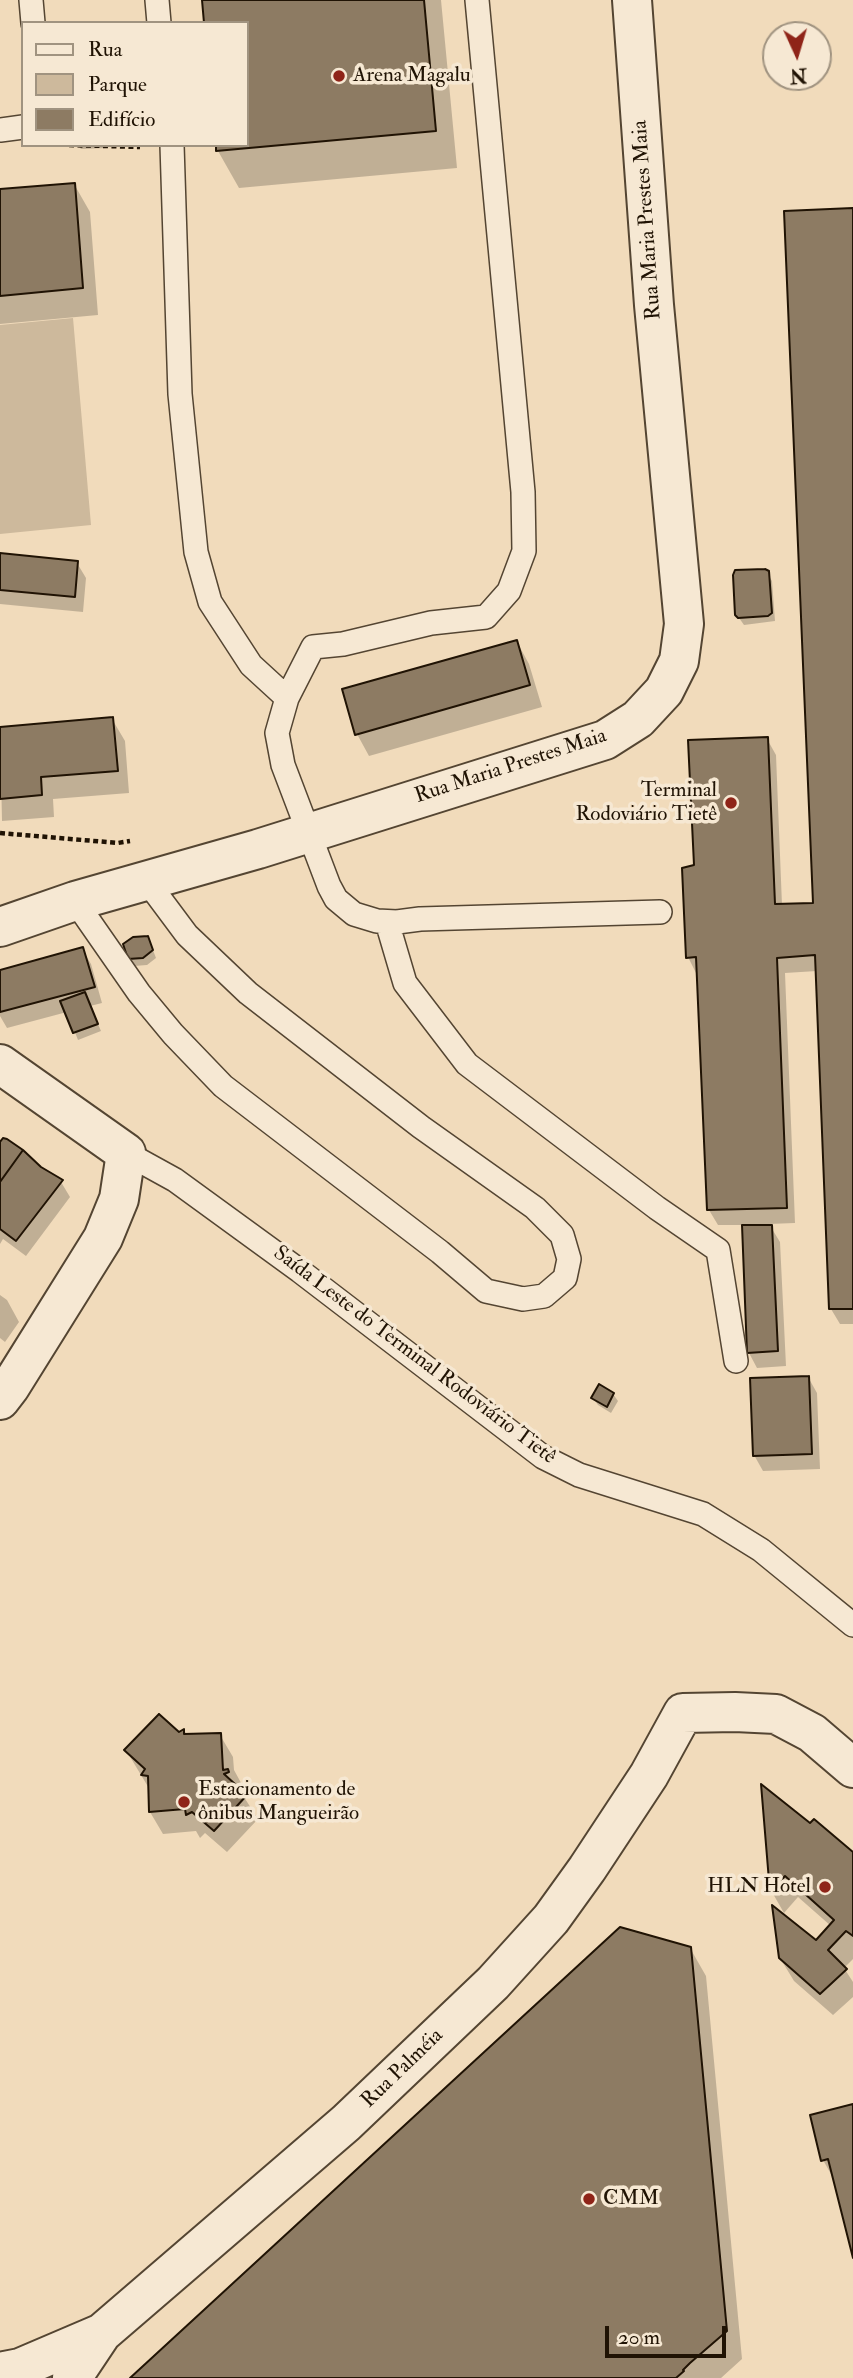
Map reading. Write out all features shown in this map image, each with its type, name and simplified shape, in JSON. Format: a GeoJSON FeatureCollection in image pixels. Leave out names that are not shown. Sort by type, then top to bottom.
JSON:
{"type":"FeatureCollection","features":[{"type":"Feature","properties":{"kind":"street","name":"Rua Maria Prestes Maia"},"geometry":{"type":"LineString","coordinates":[[0,927],[75,901],[258,849],[605,740],[638,719],[664,691],[679,661],[684,624],[654,305],[632,0]]}},
{"type":"Feature","properties":{"kind":"street"},"geometry":{"type":"LineString","coordinates":[[0,1064],[126,1153],[119,1199],[103,1238],[0,1400]]}},
{"type":"Feature","properties":{"kind":"street","name":"Rua Palméia"},"geometry":{"type":"LineString","coordinates":[[72,2378],[102,2333],[346,2123],[493,1983],[551,1919],[587,1869],[649,1775],[683,1713],[776,1714],[812,1733],[853,1768]]}},
{"type":"Feature","properties":{"kind":"street"},"geometry":{"type":"LineString","coordinates":[[0,2372],[20,2368],[102,2333]]}},
{"type":"Feature","properties":{"kind":"lane"},"geometry":{"type":"LineString","coordinates":[[31,0],[33,21]]}},
{"type":"Feature","properties":{"kind":"lane"},"geometry":{"type":"LineString","coordinates":[[157,0],[159,21]]}},
{"type":"Feature","properties":{"kind":"lane"},"geometry":{"type":"LineString","coordinates":[[477,0],[523,492],[524,551],[509,591],[486,617],[430,623],[343,644],[313,647],[287,698],[277,733],[283,765],[336,899],[354,914],[387,922],[660,912]]}},
{"type":"Feature","properties":{"kind":"lane"},"geometry":{"type":"LineString","coordinates":[[0,130],[21,127]]}},
{"type":"Feature","properties":{"kind":"lane"},"geometry":{"type":"LineString","coordinates":[[172,147],[180,394],[196,552],[209,602],[251,665],[287,698]]}},
{"type":"Feature","properties":{"kind":"lane"},"geometry":{"type":"LineString","coordinates":[[75,901],[139,993],[173,1034],[223,1086],[389,1212],[486,1291],[523,1299],[544,1296],[565,1278],[569,1259],[562,1234],[535,1208],[421,1127],[248,993],[187,935],[146,880]]}},
{"type":"Feature","properties":{"kind":"lane"},"geometry":{"type":"LineString","coordinates":[[387,922],[405,983],[467,1064],[657,1208],[718,1250],[736,1361]]}},
{"type":"Feature","properties":{"kind":"lane","name":"Saída Leste do Terminal Rodoviário Tietê"},"geometry":{"type":"LineString","coordinates":[[126,1153],[175,1180],[300,1271],[542,1457],[579,1475],[703,1514],[761,1550],[853,1625]]}},
{"type":"Feature","properties":{"kind":"path"},"geometry":{"type":"LineString","coordinates":[[0,833],[118,843],[131,841]]}},
{"type":"Feature","properties":{"kind":"green space"},"geometry":{"type":"Polygon","coordinates":[[[73,318],[91,525],[0,534],[0,325],[73,318]]]}},
{"type":"Feature","properties":{"kind":"building","name":"Arena Magalu"},"geometry":{"type":"Polygon","coordinates":[[[202,0],[424,0],[436,131],[216,151],[216,147],[248,147],[248,21],[204,21],[202,0]]]}},
{"type":"Feature","properties":{"kind":"building"},"geometry":{"type":"Polygon","coordinates":[[[75,183],[83,288],[0,296],[0,189],[75,183]]]}},
{"type":"Feature","properties":{"kind":"building","name":"Terminal Rodoviário Tietê"},"geometry":{"type":"Polygon","coordinates":[[[853,208],[853,1309],[829,1309],[815,955],[777,958],[787,1208],[707,1210],[696,957],[686,958],[682,868],[694,865],[688,740],[768,737],[775,904],[813,903],[784,211],[853,208]]]}},
{"type":"Feature","properties":{"kind":"building"},"geometry":{"type":"Polygon","coordinates":[[[0,553],[78,561],[75,597],[0,590],[0,553]]]}},
{"type":"Feature","properties":{"kind":"building"},"geometry":{"type":"Polygon","coordinates":[[[735,570],[769,571],[772,613],[768,616],[738,618],[735,615],[735,570]]]}},
{"type":"Feature","properties":{"kind":"building"},"geometry":{"type":"Polygon","coordinates":[[[517,640],[530,685],[355,735],[342,689],[517,640]]]}},
{"type":"Feature","properties":{"kind":"building"},"geometry":{"type":"Polygon","coordinates":[[[113,717],[118,771],[41,777],[42,795],[0,799],[0,727],[113,717]]]}},
{"type":"Feature","properties":{"kind":"building"},"geometry":{"type":"Polygon","coordinates":[[[148,936],[153,950],[143,958],[128,959],[123,944],[133,937],[148,936]]]}},
{"type":"Feature","properties":{"kind":"building"},"geometry":{"type":"Polygon","coordinates":[[[83,947],[95,987],[0,1012],[0,970],[83,947]]]}},
{"type":"Feature","properties":{"kind":"building"},"geometry":{"type":"Polygon","coordinates":[[[85,992],[98,1024],[73,1033],[60,1001],[85,992]]]}},
{"type":"Feature","properties":{"kind":"building"},"geometry":{"type":"Polygon","coordinates":[[[3,1138],[23,1150],[0,1182],[0,1142],[3,1138]]]}},
{"type":"Feature","properties":{"kind":"building"},"geometry":{"type":"Polygon","coordinates":[[[23,1150],[41,1167],[63,1180],[16,1241],[0,1229],[0,1182],[23,1150]]]}},
{"type":"Feature","properties":{"kind":"building"},"geometry":{"type":"Polygon","coordinates":[[[742,1225],[772,1225],[778,1351],[747,1353],[742,1225]]]}},
{"type":"Feature","properties":{"kind":"building"},"geometry":{"type":"Polygon","coordinates":[[[809,1376],[812,1454],[753,1456],[750,1378],[809,1376]]]}},
{"type":"Feature","properties":{"kind":"building"},"geometry":{"type":"Polygon","coordinates":[[[599,1384],[614,1393],[607,1407],[591,1398],[599,1384]]]}},
{"type":"Feature","properties":{"kind":"building"},"geometry":{"type":"Polygon","coordinates":[[[159,1714],[179,1732],[184,1729],[184,1734],[221,1733],[223,1770],[228,1769],[229,1772],[224,1774],[247,1795],[214,1831],[192,1812],[186,1815],[185,1809],[149,1812],[148,1776],[141,1775],[145,1769],[124,1750],[159,1714]]]}},
{"type":"Feature","properties":{"kind":"building"},"geometry":{"type":"Polygon","coordinates":[[[761,1784],[810,1823],[814,1819],[853,1852],[853,1936],[846,1931],[828,1950],[847,1969],[820,1994],[779,1958],[772,1905],[816,1940],[834,1920],[785,1876],[770,1893],[761,1784]]]}},
{"type":"Feature","properties":{"kind":"building","name":"CMM"},"geometry":{"type":"Polygon","coordinates":[[[620,1927],[691,1947],[727,2331],[684,2371],[676,2378],[130,2378],[620,1927]]]}},
{"type":"Feature","properties":{"kind":"building"},"geometry":{"type":"Polygon","coordinates":[[[853,2104],[853,2258],[828,2159],[821,2161],[810,2115],[853,2104]]]}},
{"type":"Feature","properties":{"kind":"place","name":"Arena Magalu"},"geometry":{"type":"Point","coordinates":[339,76]}},
{"type":"Feature","properties":{"kind":"place","name":"Terminal Rodoviário Tietê"},"geometry":{"type":"Point","coordinates":[731,803]}},
{"type":"Feature","properties":{"kind":"place","name":"Estacionamento de ônibus Mangueirão"},"geometry":{"type":"Point","coordinates":[184,1802]}},
{"type":"Feature","properties":{"kind":"place","name":"HLN Hotel"},"geometry":{"type":"Point","coordinates":[825,1887]}},
{"type":"Feature","properties":{"kind":"place","name":"CMM"},"geometry":{"type":"Point","coordinates":[589,2199]}}]}
